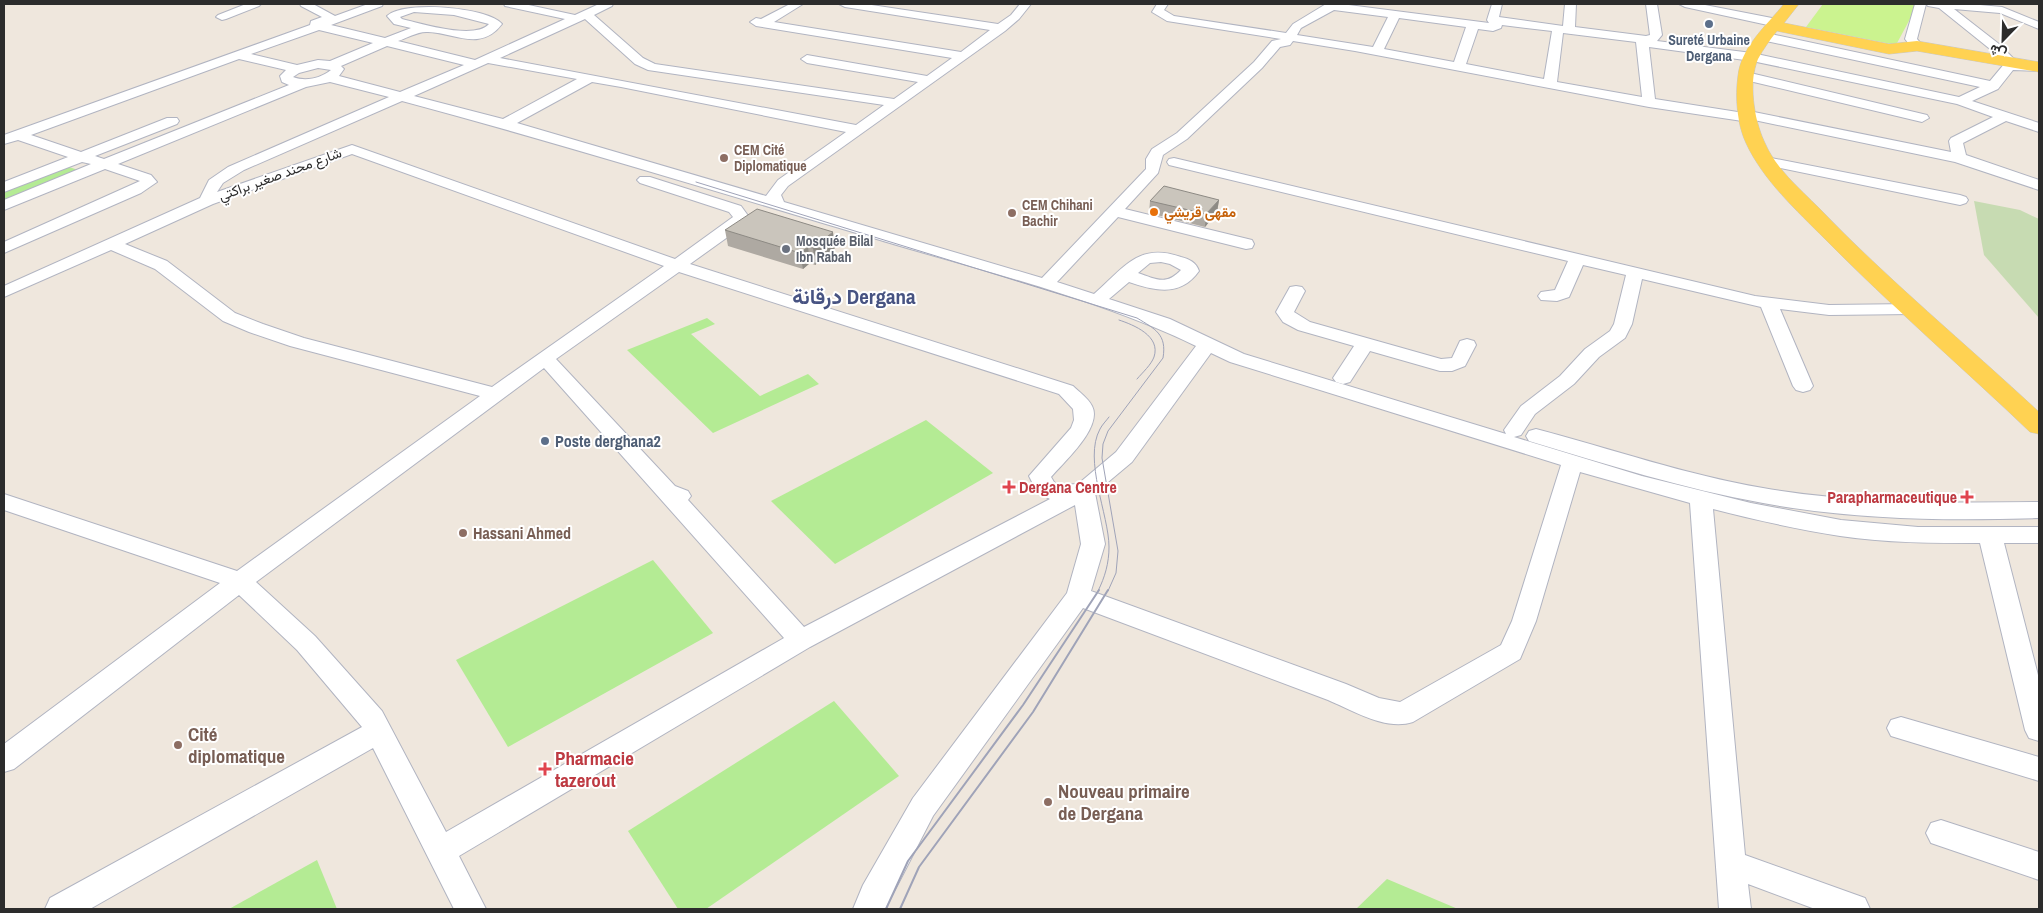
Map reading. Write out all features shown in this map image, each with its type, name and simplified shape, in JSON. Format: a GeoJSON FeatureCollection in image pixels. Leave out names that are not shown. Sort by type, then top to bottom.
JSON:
{"type":"FeatureCollection","features":[{"type":"Feature","properties":{"kind":"main road"},"geometry":{"type":"LineString","coordinates":[[1792,4],[1752,57],[1746,76],[1752,135],[1766,161],[1781,181],[1845,248],[2039,426]]}},
{"type":"Feature","properties":{"kind":"main road"},"geometry":{"type":"LineString","coordinates":[[1773,29],[1889,49],[1917,46],[2007,68],[2039,67]]}},
{"type":"Feature","properties":{"kind":"street"},"geometry":{"type":"LineString","coordinates":[[222,17],[255,4]]}},
{"type":"Feature","properties":{"kind":"street"},"geometry":{"type":"LineString","coordinates":[[291,73],[232,54],[329,18],[329,16],[318,9],[305,4]]}},
{"type":"Feature","properties":{"kind":"street"},"geometry":{"type":"LineString","coordinates":[[10,138],[378,4]]}},
{"type":"Feature","properties":{"kind":"street"},"geometry":{"type":"LineString","coordinates":[[509,4],[586,15],[613,30]]}},
{"type":"Feature","properties":{"kind":"street"},"geometry":{"type":"LineString","coordinates":[[207,201],[210,188],[220,178],[239,166],[482,62],[608,4]]}},
{"type":"Feature","properties":{"kind":"street"},"geometry":{"type":"LineString","coordinates":[[798,4],[760,22],[963,56]]}},
{"type":"Feature","properties":{"kind":"street"},"geometry":{"type":"LineString","coordinates":[[845,4],[1000,28]]}},
{"type":"Feature","properties":{"kind":"street"},"geometry":{"type":"LineString","coordinates":[[777,204],[773,196],[783,183],[963,56],[1019,13],[1026,4]]}},
{"type":"Feature","properties":{"kind":"street"},"geometry":{"type":"LineString","coordinates":[[1164,4],[1158,12],[1171,18],[1291,35],[1649,103],[1749,116],[1959,158],[2039,185]]}},
{"type":"Feature","properties":{"kind":"street"},"geometry":{"type":"LineString","coordinates":[[1119,213],[1153,170],[1155,158],[1182,136],[1258,64],[1276,44],[1291,35],[1330,4],[1473,25],[1496,26],[1493,20],[1497,4]]}},
{"type":"Feature","properties":{"kind":"street"},"geometry":{"type":"LineString","coordinates":[[1409,16],[1414,4]]}},
{"type":"Feature","properties":{"kind":"street"},"geometry":{"type":"LineString","coordinates":[[1550,84],[1556,34],[1565,29],[1571,4]]}},
{"type":"Feature","properties":{"kind":"street"},"geometry":{"type":"LineString","coordinates":[[1642,41],[1656,36],[1652,4]]}},
{"type":"Feature","properties":{"kind":"street"},"geometry":{"type":"LineString","coordinates":[[1685,4],[1701,5],[1868,59],[1993,86]]}},
{"type":"Feature","properties":{"kind":"street"},"geometry":{"type":"LineString","coordinates":[[1917,46],[1911,39],[1920,4]]}},
{"type":"Feature","properties":{"kind":"street"},"geometry":{"type":"LineString","coordinates":[[1932,4],[2002,10],[2039,26]]}},
{"type":"Feature","properties":{"kind":"street"},"geometry":{"type":"LineString","coordinates":[[1941,4],[1966,25],[2000,48],[2007,68]]}},
{"type":"Feature","properties":{"kind":"street"},"geometry":{"type":"LineString","coordinates":[[4,205],[307,82],[388,42],[425,28],[454,35],[472,35],[491,30],[496,24],[491,20],[432,7],[411,8],[393,16],[398,22],[425,28]]}},
{"type":"Feature","properties":{"kind":"street"},"geometry":{"type":"LineString","coordinates":[[1377,51],[1395,14]]}},
{"type":"Feature","properties":{"kind":"street"},"geometry":{"type":"LineString","coordinates":[[586,15],[639,61],[647,65],[896,103]]}},
{"type":"Feature","properties":{"kind":"street"},"geometry":{"type":"LineString","coordinates":[[1493,20],[1752,57],[1960,101],[2039,128]]}},
{"type":"Feature","properties":{"kind":"street"},"geometry":{"type":"LineString","coordinates":[[1459,67],[1473,25]]}},
{"type":"Feature","properties":{"kind":"street"},"geometry":{"type":"LineString","coordinates":[[319,26],[482,62],[621,83],[858,130]]}},
{"type":"Feature","properties":{"kind":"street"},"geometry":{"type":"LineString","coordinates":[[1050,286],[1119,213],[1288,47],[1291,35]]}},
{"type":"Feature","properties":{"kind":"street"},"geometry":{"type":"LineString","coordinates":[[1642,41],[1649,103]]}},
{"type":"Feature","properties":{"kind":"street"},"geometry":{"type":"LineString","coordinates":[[1889,49],[2007,68]]}},
{"type":"Feature","properties":{"kind":"street"},"geometry":{"type":"LineString","coordinates":[[807,59],[928,80]]}},
{"type":"Feature","properties":{"kind":"street"},"geometry":{"type":"LineString","coordinates":[[1842,98],[1868,59]]}},
{"type":"Feature","properties":{"kind":"street"},"geometry":{"type":"LineString","coordinates":[[230,98],[318,64],[330,71],[400,97],[509,125],[1098,300],[1164,323],[1248,362],[1538,444],[1780,499],[1879,510],[1926,512],[2039,510]]}},
{"type":"Feature","properties":{"kind":"street"},"geometry":{"type":"LineString","coordinates":[[621,83],[647,65]]}},
{"type":"Feature","properties":{"kind":"street"},"geometry":{"type":"LineString","coordinates":[[1960,101],[1993,86],[2007,68]]}},
{"type":"Feature","properties":{"kind":"street"},"geometry":{"type":"LineString","coordinates":[[291,73],[290,81],[307,82]]}},
{"type":"Feature","properties":{"kind":"street"},"geometry":{"type":"LineString","coordinates":[[1746,76],[1922,118]]}},
{"type":"Feature","properties":{"kind":"street"},"geometry":{"type":"LineString","coordinates":[[509,125],[589,78]]}},
{"type":"Feature","properties":{"kind":"street"},"geometry":{"type":"LineString","coordinates":[[4,187],[184,116]]}},
{"type":"Feature","properties":{"kind":"street"},"geometry":{"type":"LineString","coordinates":[[1959,158],[1956,141],[2004,117]]}},
{"type":"Feature","properties":{"kind":"street"},"geometry":{"type":"LineString","coordinates":[[4,760],[240,581],[545,358],[740,220],[741,214],[735,209],[517,140],[511,132],[509,125]]}},
{"type":"Feature","properties":{"kind":"street"},"geometry":{"type":"LineString","coordinates":[[4,248],[136,190],[149,182],[146,178],[105,164],[10,138]]}},
{"type":"Feature","properties":{"kind":"street","name":"شارع محند صغير براكتي"},"geometry":{"type":"LineString","coordinates":[[4,292],[207,201],[352,149],[676,265],[1066,390],[1083,407],[1084,420],[1080,430],[1040,476],[1045,487],[1055,493],[1084,491]]}},
{"type":"Feature","properties":{"kind":"street"},"geometry":{"type":"LineString","coordinates":[[1155,158],[1768,303],[1829,310],[1912,309]]}},
{"type":"Feature","properties":{"kind":"street"},"geometry":{"type":"LineString","coordinates":[[1766,161],[1960,200]]}},
{"type":"Feature","properties":{"kind":"street"},"geometry":{"type":"LineString","coordinates":[[625,174],[642,164]]}},
{"type":"Feature","properties":{"kind":"street"},"geometry":{"type":"LineString","coordinates":[[742,194],[783,183]]}},
{"type":"Feature","properties":{"kind":"street"},"geometry":{"type":"LineString","coordinates":[[1119,213],[1246,244]]}},
{"type":"Feature","properties":{"kind":"street"},"geometry":{"type":"LineString","coordinates":[[111,244],[161,266],[229,317],[256,328],[297,342],[496,394]]}},
{"type":"Feature","properties":{"kind":"street"},"geometry":{"type":"LineString","coordinates":[[1547,296],[1557,296],[1563,293],[1577,259]]}},
{"type":"Feature","properties":{"kind":"street"},"geometry":{"type":"LineString","coordinates":[[1514,430],[1528,410],[1566,380],[1592,353],[1618,334],[1623,324],[1635,273]]}},
{"type":"Feature","properties":{"kind":"street"},"geometry":{"type":"LineString","coordinates":[[1098,300],[1126,275]]}},
{"type":"Feature","properties":{"kind":"street"},"geometry":{"type":"LineString","coordinates":[[1296,291],[1285,308],[1289,318],[1298,324],[1447,366],[1460,361],[1466,346]]}},
{"type":"Feature","properties":{"kind":"street"},"geometry":{"type":"LineString","coordinates":[[1768,303],[1803,386]]}},
{"type":"Feature","properties":{"kind":"street"},"geometry":{"type":"LineString","coordinates":[[440,851],[801,640],[1084,491],[1124,457],[1208,343]]}},
{"type":"Feature","properties":{"kind":"street"},"geometry":{"type":"LineString","coordinates":[[1208,343],[1243,349],[1514,430],[1572,463],[1701,499],[1774,516],[1841,528],[1911,535],[2039,535]]}},
{"type":"Feature","properties":{"kind":"street"},"geometry":{"type":"LineString","coordinates":[[1343,378],[1365,344]]}},
{"type":"Feature","properties":{"kind":"street"},"geometry":{"type":"LineString","coordinates":[[545,358],[674,494],[801,640]]}},
{"type":"Feature","properties":{"kind":"street"},"geometry":{"type":"LineString","coordinates":[[1078,596],[1337,692],[1376,709],[1403,714],[1511,652],[1524,621],[1572,463]]}},
{"type":"Feature","properties":{"kind":"street"},"geometry":{"type":"LineString","coordinates":[[869,909],[874,895],[923,807],[1078,596],[1093,544],[1084,491]]}},
{"type":"Feature","properties":{"kind":"street"},"geometry":{"type":"LineString","coordinates":[[1701,499],[1735,909]]}},
{"type":"Feature","properties":{"kind":"street"},"geometry":{"type":"LineString","coordinates":[[4,502],[240,581],[306,643],[372,720],[470,909]]}},
{"type":"Feature","properties":{"kind":"street"},"geometry":{"type":"LineString","coordinates":[[1983,511],[1997,535],[2039,730]]}},
{"type":"Feature","properties":{"kind":"street"},"geometry":{"type":"LineString","coordinates":[[1900,728],[2039,769]]}},
{"type":"Feature","properties":{"kind":"street"},"geometry":{"type":"LineString","coordinates":[[61,909],[378,732]]}},
{"type":"Feature","properties":{"kind":"street"},"geometry":{"type":"LineString","coordinates":[[1941,833],[2039,866]]}},
{"type":"Feature","properties":{"kind":"street"},"geometry":{"type":"LineString","coordinates":[[1730,863],[1854,909]]}},
{"type":"Feature","properties":{"kind":"green space"},"geometry":{"type":"Polygon","coordinates":[[[1823,4],[1918,4],[1896,45],[1806,27],[1823,4]]]}},
{"type":"Feature","properties":{"kind":"green space"},"geometry":{"type":"Polygon","coordinates":[[[66,166],[78,170],[4,200],[4,191],[66,166]]]}},
{"type":"Feature","properties":{"kind":"green space"},"geometry":{"type":"Polygon","coordinates":[[[1974,201],[2020,210],[2039,219],[2039,318],[1984,255],[1974,201]]]}},
{"type":"Feature","properties":{"kind":"green space"},"geometry":{"type":"Polygon","coordinates":[[[707,318],[715,324],[691,334],[760,396],[808,374],[819,384],[713,433],[627,350],[707,318]]]}},
{"type":"Feature","properties":{"kind":"green space"},"geometry":{"type":"Polygon","coordinates":[[[926,420],[993,473],[835,564],[771,501],[926,420]]]}},
{"type":"Feature","properties":{"kind":"green space"},"geometry":{"type":"Polygon","coordinates":[[[653,560],[713,633],[508,747],[456,660],[653,560]]]}},
{"type":"Feature","properties":{"kind":"green space"},"geometry":{"type":"Polygon","coordinates":[[[834,701],[899,776],[706,909],[678,909],[628,831],[834,701]]]}},
{"type":"Feature","properties":{"kind":"green space"},"geometry":{"type":"Polygon","coordinates":[[[317,860],[337,909],[229,909],[317,860]]]}},
{"type":"Feature","properties":{"kind":"green space"},"geometry":{"type":"Polygon","coordinates":[[[1387,879],[1458,909],[1356,909],[1387,879]]]}},
{"type":"Feature","properties":{"kind":"building"},"geometry":{"type":"Polygon","coordinates":[[[1164,186],[1219,200],[1206,214],[1150,201],[1164,186]]]}},
{"type":"Feature","properties":{"kind":"building"},"geometry":{"type":"Polygon","coordinates":[[[757,209],[833,232],[813,248],[808,247],[800,253],[725,230],[757,209]]]}},
{"type":"Feature","properties":{"kind":"tram line"},"geometry":{"type":"LineString","coordinates":[[696,182],[1137,318],[1154,329],[1163,343],[1163,358],[1108,431],[1103,444],[1102,458],[1118,551],[1116,573],[1108,591]]}},
{"type":"Feature","properties":{"kind":"tram line"},"geometry":{"type":"LineString","coordinates":[[1119,320],[1139,328],[1154,343],[1153,360],[1137,379]]}},
{"type":"Feature","properties":{"kind":"tram line"},"geometry":{"type":"LineString","coordinates":[[1098,591],[1106,570],[1109,547],[1095,472],[1094,456],[1100,429],[1109,417]]}},
{"type":"Feature","properties":{"kind":"tram line"},"geometry":{"type":"LineString","coordinates":[[886,909],[908,861],[1023,705],[1099,590]]}},
{"type":"Feature","properties":{"kind":"tram line"},"geometry":{"type":"LineString","coordinates":[[900,909],[919,867],[1033,712],[1108,590]]}},
{"type":"Feature","properties":{"kind":"place","name":"Sureté Urbaine Dergana"},"geometry":{"type":"Point","coordinates":[1709,24]}},
{"type":"Feature","properties":{"kind":"place","name":"CEM Cité Diplomatique"},"geometry":{"type":"Point","coordinates":[724,158]}},
{"type":"Feature","properties":{"kind":"place","name":"مقهى قريشي"},"geometry":{"type":"Point","coordinates":[1154,212]}},
{"type":"Feature","properties":{"kind":"place","name":"CEM Chihani Bachir"},"geometry":{"type":"Point","coordinates":[1012,213]}},
{"type":"Feature","properties":{"kind":"place","name":"Mosquée Bilal Ibn Rabah"},"geometry":{"type":"Point","coordinates":[786,249]}},
{"type":"Feature","properties":{"kind":"place","name":"Poste derghana2"},"geometry":{"type":"Point","coordinates":[545,441]}},
{"type":"Feature","properties":{"kind":"place","name":"Dergana Centre"},"geometry":{"type":"Point","coordinates":[1009,487]}},
{"type":"Feature","properties":{"kind":"place","name":"Parapharmaceutique"},"geometry":{"type":"Point","coordinates":[1967,497]}},
{"type":"Feature","properties":{"kind":"place","name":"Hassani Ahmed"},"geometry":{"type":"Point","coordinates":[463,533]}},
{"type":"Feature","properties":{"kind":"place","name":"Cité diplomatique"},"geometry":{"type":"Point","coordinates":[178,745]}},
{"type":"Feature","properties":{"kind":"place","name":"Pharmacie tazerout"},"geometry":{"type":"Point","coordinates":[545,769]}},
{"type":"Feature","properties":{"kind":"place","name":"Nouveau primaire de Dergana"},"geometry":{"type":"Point","coordinates":[1048,802]}},
{"type":"Feature","properties":{"kind":"district","name":"درقانة Dergana"},"geometry":{"type":"Point","coordinates":[854,296]}}]}
